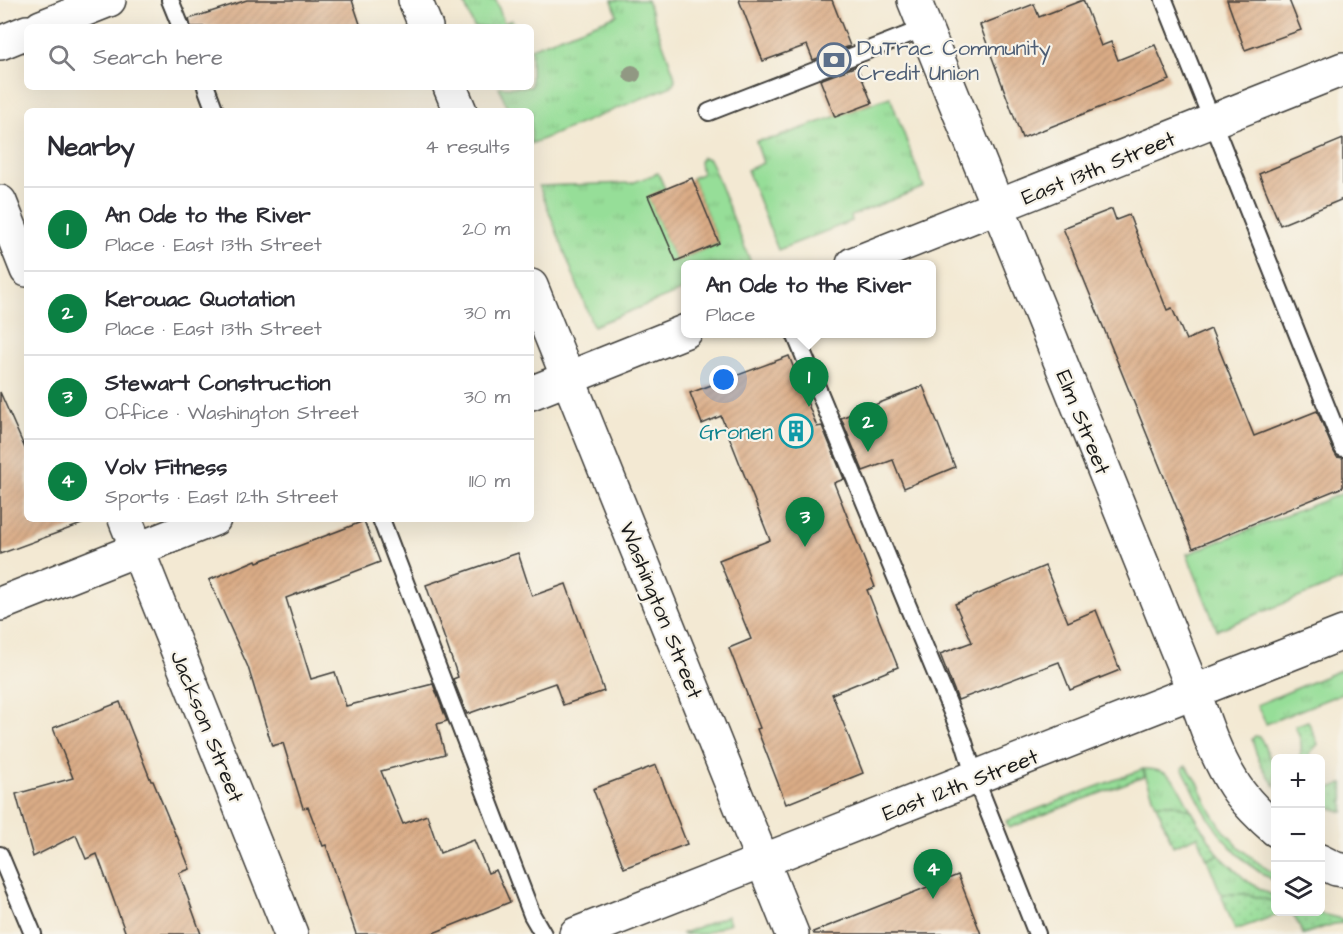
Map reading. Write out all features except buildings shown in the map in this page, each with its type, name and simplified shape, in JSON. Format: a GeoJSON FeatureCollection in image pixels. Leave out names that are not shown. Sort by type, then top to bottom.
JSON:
{"type":"FeatureCollection","features":[{"type":"Feature","properties":{"kind":"street"},"geometry":{"type":"LineString","coordinates":[[49,24],[109,0]]}},
{"type":"Feature","properties":{"kind":"street"},"geometry":{"type":"LineString","coordinates":[[415,0],[425,24]]}},
{"type":"Feature","properties":{"kind":"street","name":"Elm Street"},"geometry":{"type":"LineString","coordinates":[[919,14],[1194,692],[1213,744],[1235,786],[1271,826]]}},
{"type":"Feature","properties":{"kind":"street"},"geometry":{"type":"LineString","coordinates":[[0,43],[24,33]]}},
{"type":"Feature","properties":{"kind":"street","name":"East 13th Street"},"geometry":{"type":"LineString","coordinates":[[863,260],[1343,69]]}},
{"type":"Feature","properties":{"kind":"street"},"geometry":{"type":"LineString","coordinates":[[451,90],[459,108]]}},
{"type":"Feature","properties":{"kind":"street"},"geometry":{"type":"LineString","coordinates":[[0,202],[24,262]]}},
{"type":"Feature","properties":{"kind":"street","name":"Washington Street"},"geometry":{"type":"LineString","coordinates":[[534,293],[792,934]]}},
{"type":"Feature","properties":{"kind":"street"},"geometry":{"type":"LineString","coordinates":[[534,392],[681,333]]}},
{"type":"Feature","properties":{"kind":"street","name":"Jackson Street"},"geometry":{"type":"LineString","coordinates":[[126,522],[291,934]]}},
{"type":"Feature","properties":{"kind":"street"},"geometry":{"type":"LineString","coordinates":[[0,604],[207,522]]}},
{"type":"Feature","properties":{"kind":"street","name":"East 12th Street"},"geometry":{"type":"LineString","coordinates":[[576,934],[1343,633]]}},
{"type":"Feature","properties":{"kind":"street"},"geometry":{"type":"LineString","coordinates":[[1322,862],[1343,870]]}},
{"type":"Feature","properties":{"kind":"lane"},"geometry":{"type":"LineString","coordinates":[[170,0],[180,24]]}},
{"type":"Feature","properties":{"kind":"lane"},"geometry":{"type":"LineString","coordinates":[[1164,0],[1343,448]]}},
{"type":"Feature","properties":{"kind":"lane"},"geometry":{"type":"LineString","coordinates":[[709,112],[919,14]]}},
{"type":"Feature","properties":{"kind":"lane"},"geometry":{"type":"LineString","coordinates":[[207,90],[214,108]]}},
{"type":"Feature","properties":{"kind":"lane"},"geometry":{"type":"LineString","coordinates":[[797,338],[963,739],[975,778],[1037,934]]}},
{"type":"Feature","properties":{"kind":"lane"},"geometry":{"type":"LineString","coordinates":[[382,522],[532,915],[543,934]]}},
{"type":"Feature","properties":{"kind":"lane"},"geometry":{"type":"LineString","coordinates":[[0,855],[33,934]]}},
{"type":"Feature","properties":{"kind":"green space"},"geometry":{"type":"Polygon","coordinates":[[[463,0],[496,0],[504,23],[512,20],[514,24],[473,24],[463,0]]]}},
{"type":"Feature","properties":{"kind":"green space"},"geometry":{"type":"Polygon","coordinates":[[[612,0],[647,0],[674,74],[675,80],[672,86],[534,143],[534,108],[508,108],[500,90],[534,90],[534,47],[617,15],[612,0]]]}},
{"type":"Feature","properties":{"kind":"green space"},"geometry":{"type":"Polygon","coordinates":[[[890,97],[924,187],[851,216],[852,221],[778,250],[747,170],[763,163],[756,141],[775,138],[890,97]]]}},
{"type":"Feature","properties":{"kind":"green space"},"geometry":{"type":"Polygon","coordinates":[[[702,157],[709,159],[750,260],[681,260],[681,291],[593,326],[539,186],[632,183],[658,173],[665,189],[649,197],[676,261],[719,243],[692,178],[702,174],[700,162],[702,157]]]}},
{"type":"Feature","properties":{"kind":"green space"},"geometry":{"type":"Polygon","coordinates":[[[1343,493],[1343,580],[1217,630],[1187,554],[1343,493]]]}},
{"type":"Feature","properties":{"kind":"green space"},"geometry":{"type":"Polygon","coordinates":[[[1343,669],[1343,693],[1266,724],[1257,705],[1343,669]]]}},
{"type":"Feature","properties":{"kind":"green space"},"geometry":{"type":"Polygon","coordinates":[[[1308,721],[1318,744],[1309,754],[1300,754],[1300,738],[1295,726],[1308,721]]]}},
{"type":"Feature","properties":{"kind":"green space"},"geometry":{"type":"Polygon","coordinates":[[[1255,736],[1260,737],[1271,760],[1271,780],[1258,758],[1252,739],[1255,736]]]}},
{"type":"Feature","properties":{"kind":"green space"},"geometry":{"type":"Polygon","coordinates":[[[1186,766],[1197,781],[1207,804],[1229,836],[1246,853],[1271,871],[1271,879],[1243,859],[1218,832],[1182,768],[1186,766]]]}},
{"type":"Feature","properties":{"kind":"green space"},"geometry":{"type":"Polygon","coordinates":[[[1143,769],[1154,769],[1169,775],[1191,810],[1172,804],[1156,804],[1143,769]]]}},
{"type":"Feature","properties":{"kind":"green space"},"geometry":{"type":"Polygon","coordinates":[[[1143,769],[1145,776],[1009,828],[1006,821],[1143,769]]]}},
{"type":"Feature","properties":{"kind":"green space"},"geometry":{"type":"Polygon","coordinates":[[[1343,783],[1343,812],[1327,807],[1325,790],[1343,783]]]}},
{"type":"Feature","properties":{"kind":"green space"},"geometry":{"type":"Polygon","coordinates":[[[1156,804],[1172,804],[1191,810],[1219,855],[1207,859],[1198,836],[1173,846],[1156,804]]]}},
{"type":"Feature","properties":{"kind":"green space"},"geometry":{"type":"Polygon","coordinates":[[[1219,855],[1247,881],[1271,895],[1271,901],[1245,894],[1221,894],[1207,859],[1219,855]]]}},
{"type":"Feature","properties":{"kind":"green space"},"geometry":{"type":"Polygon","coordinates":[[[1221,894],[1245,894],[1271,901],[1271,916],[1274,916],[1235,930],[1221,894]]]}},
{"type":"Feature","properties":{"kind":"green space"},"geometry":{"type":"Polygon","coordinates":[[[1325,915],[1343,919],[1343,923],[1303,934],[1294,916],[1325,915]]]}},
{"type":"Feature","properties":{"kind":"green space"},"geometry":{"type":"Polygon","coordinates":[[[727,916],[730,923],[703,934],[681,934],[727,916]]]}},
{"type":"Feature","properties":{"kind":"place","name":"DuTrac Community Credit Union"},"geometry":{"type":"Point","coordinates":[834,60]}},
{"type":"Feature","properties":{"kind":"place","name":"An Ode to the River"},"geometry":{"type":"Point","coordinates":[809,407]}},
{"type":"Feature","properties":{"kind":"place","name":"Gronen"},"geometry":{"type":"Point","coordinates":[796,431]}},
{"type":"Feature","properties":{"kind":"place","name":"Kerouac Quotation"},"geometry":{"type":"Point","coordinates":[868,452]}},
{"type":"Feature","properties":{"kind":"place","name":"Stewart Construction"},"geometry":{"type":"Point","coordinates":[805,547]}},
{"type":"Feature","properties":{"kind":"place","name":"Volv Fitness"},"geometry":{"type":"Point","coordinates":[933,899]}}]}
